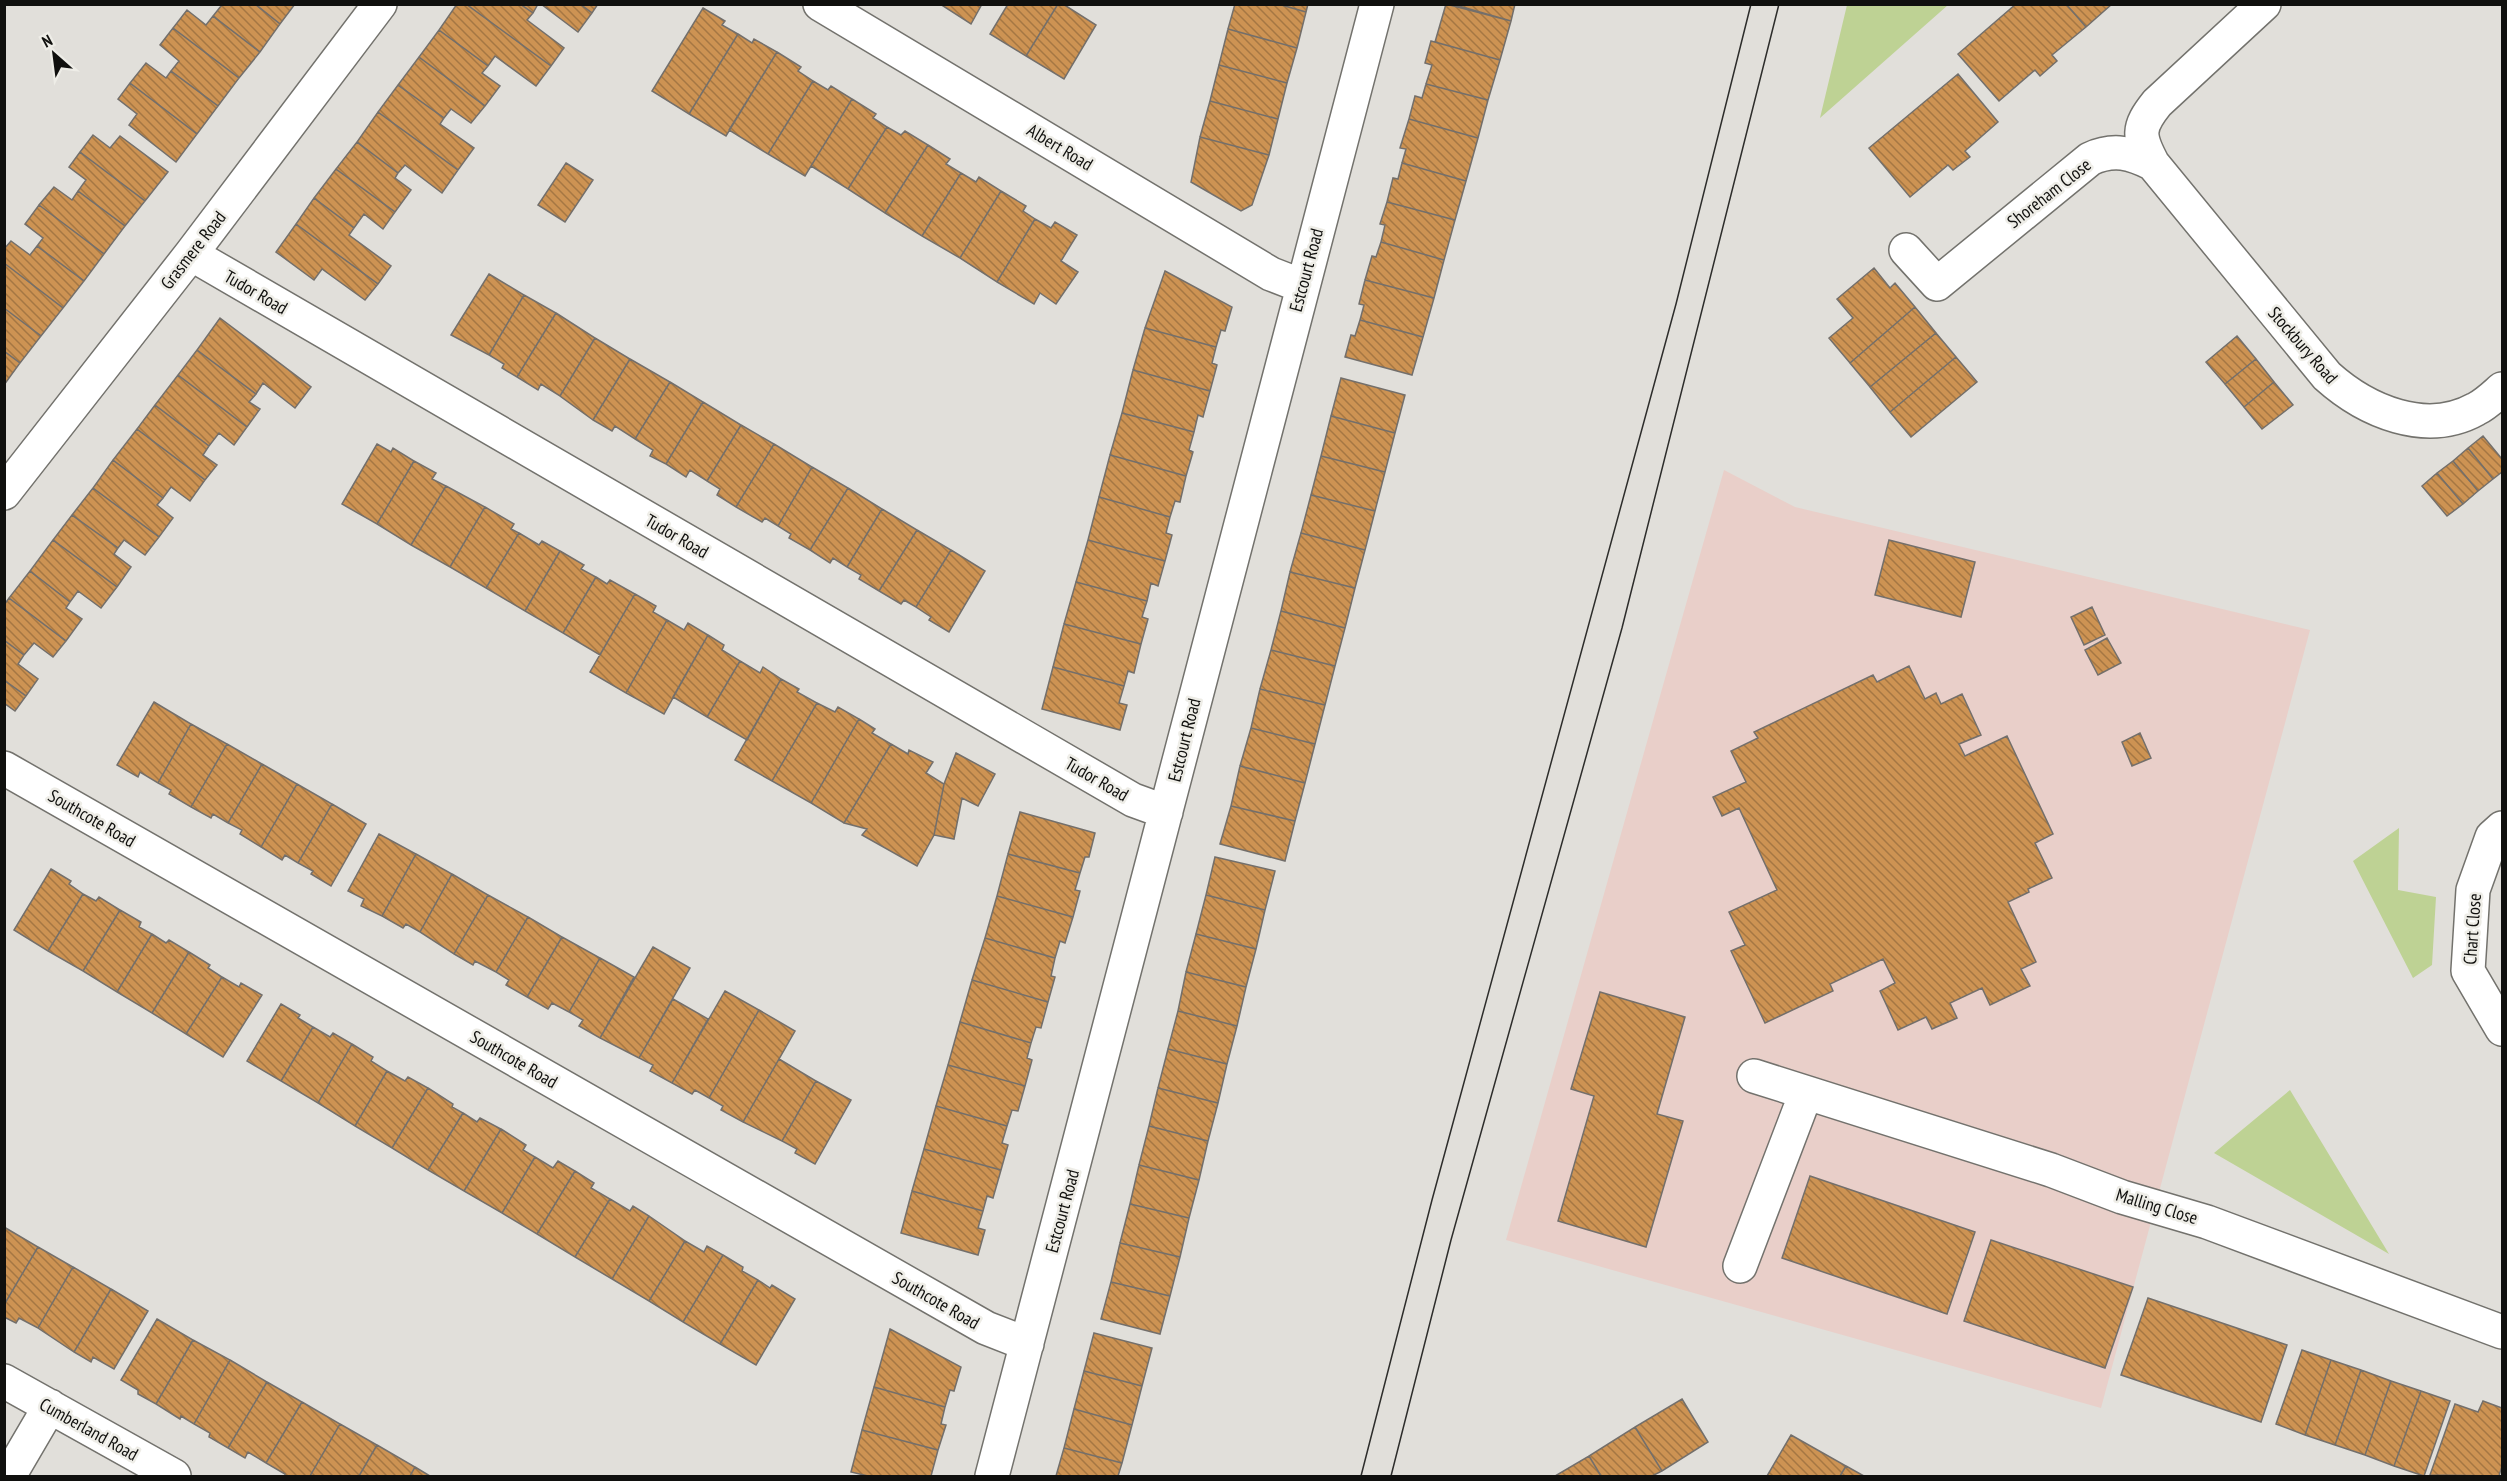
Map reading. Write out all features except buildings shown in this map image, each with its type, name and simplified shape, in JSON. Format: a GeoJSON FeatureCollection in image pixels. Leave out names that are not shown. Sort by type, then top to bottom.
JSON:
{"type":"FeatureCollection","features":[{"type":"Feature","properties":{"kind":"street","name":"Grasmere Road"},"geometry":{"type":"LineString","coordinates":[[4,493],[380,4]]}},
{"type":"Feature","properties":{"kind":"street","name":"Albert Road"},"geometry":{"type":"LineString","coordinates":[[820,4],[1271,274],[1302,286]]}},
{"type":"Feature","properties":{"kind":"street","name":"Estcourt Road"},"geometry":{"type":"LineString","coordinates":[[992,1476],[1377,4]]}},
{"type":"Feature","properties":{"kind":"street"},"geometry":{"type":"LineString","coordinates":[[2153,164],[2146,151],[2142,134],[2143,120],[2157,104],[2264,4]]}},
{"type":"Feature","properties":{"kind":"street","name":"Shoreham Close"},"geometry":{"type":"LineString","coordinates":[[1906,250],[1937,284],[2090,159],[2103,153],[2120,151],[2153,164]]}},
{"type":"Feature","properties":{"kind":"street","name":"Stockbury Road"},"geometry":{"type":"LineString","coordinates":[[2153,164],[2327,376],[2346,393],[2374,409],[2402,418],[2441,420],[2476,409],[2502,389]]}},
{"type":"Feature","properties":{"kind":"street","name":"Tudor Road"},"geometry":{"type":"LineString","coordinates":[[190,254],[1133,800],[1166,812]]}},
{"type":"Feature","properties":{"kind":"street","name":"Southcote Road"},"geometry":{"type":"LineString","coordinates":[[4,768],[986,1328],[1027,1344]]}},
{"type":"Feature","properties":{"kind":"street","name":"Chart Close"},"geometry":{"type":"LineString","coordinates":[[2502,828],[2492,837],[2473,890],[2468,971],[2502,1029]]}},
{"type":"Feature","properties":{"kind":"street","name":"Malling Close"},"geometry":{"type":"LineString","coordinates":[[1754,1076],[2051,1170],[2121,1197],[2207,1222],[2502,1332]]}},
{"type":"Feature","properties":{"kind":"street"},"geometry":{"type":"LineString","coordinates":[[1740,1266],[1806,1093]]}},
{"type":"Feature","properties":{"kind":"street","name":"Cumberland Road"},"geometry":{"type":"LineString","coordinates":[[4,1381],[174,1476]]}},
{"type":"Feature","properties":{"kind":"street"},"geometry":{"type":"LineString","coordinates":[[9,1476],[50,1406]]}},
{"type":"Feature","properties":{"kind":"shaded area"},"geometry":{"type":"Polygon","coordinates":[[[1724,470],[1795,507],[2310,630],[2101,1408],[1506,1240],[1724,470]]]}},
{"type":"Feature","properties":{"kind":"green space"},"geometry":{"type":"Polygon","coordinates":[[[1847,5],[1948,5],[1820,118],[1847,5]]]}},
{"type":"Feature","properties":{"kind":"green space"},"geometry":{"type":"Polygon","coordinates":[[[2399,828],[2398,890],[2436,897],[2432,965],[2413,978],[2353,861],[2399,828]]]}},
{"type":"Feature","properties":{"kind":"green space"},"geometry":{"type":"Polygon","coordinates":[[[2290,1090],[2389,1254],[2214,1153],[2290,1090]]]}},
{"type":"Feature","properties":{"kind":"tram line"},"geometry":{"type":"LineString","coordinates":[[1361,1476],[1432,1200],[1676,304],[1751,4]]}},
{"type":"Feature","properties":{"kind":"tram line"},"geometry":{"type":"LineString","coordinates":[[1391,1476],[1451,1240],[1622,628],[1779,4]]}}]}
